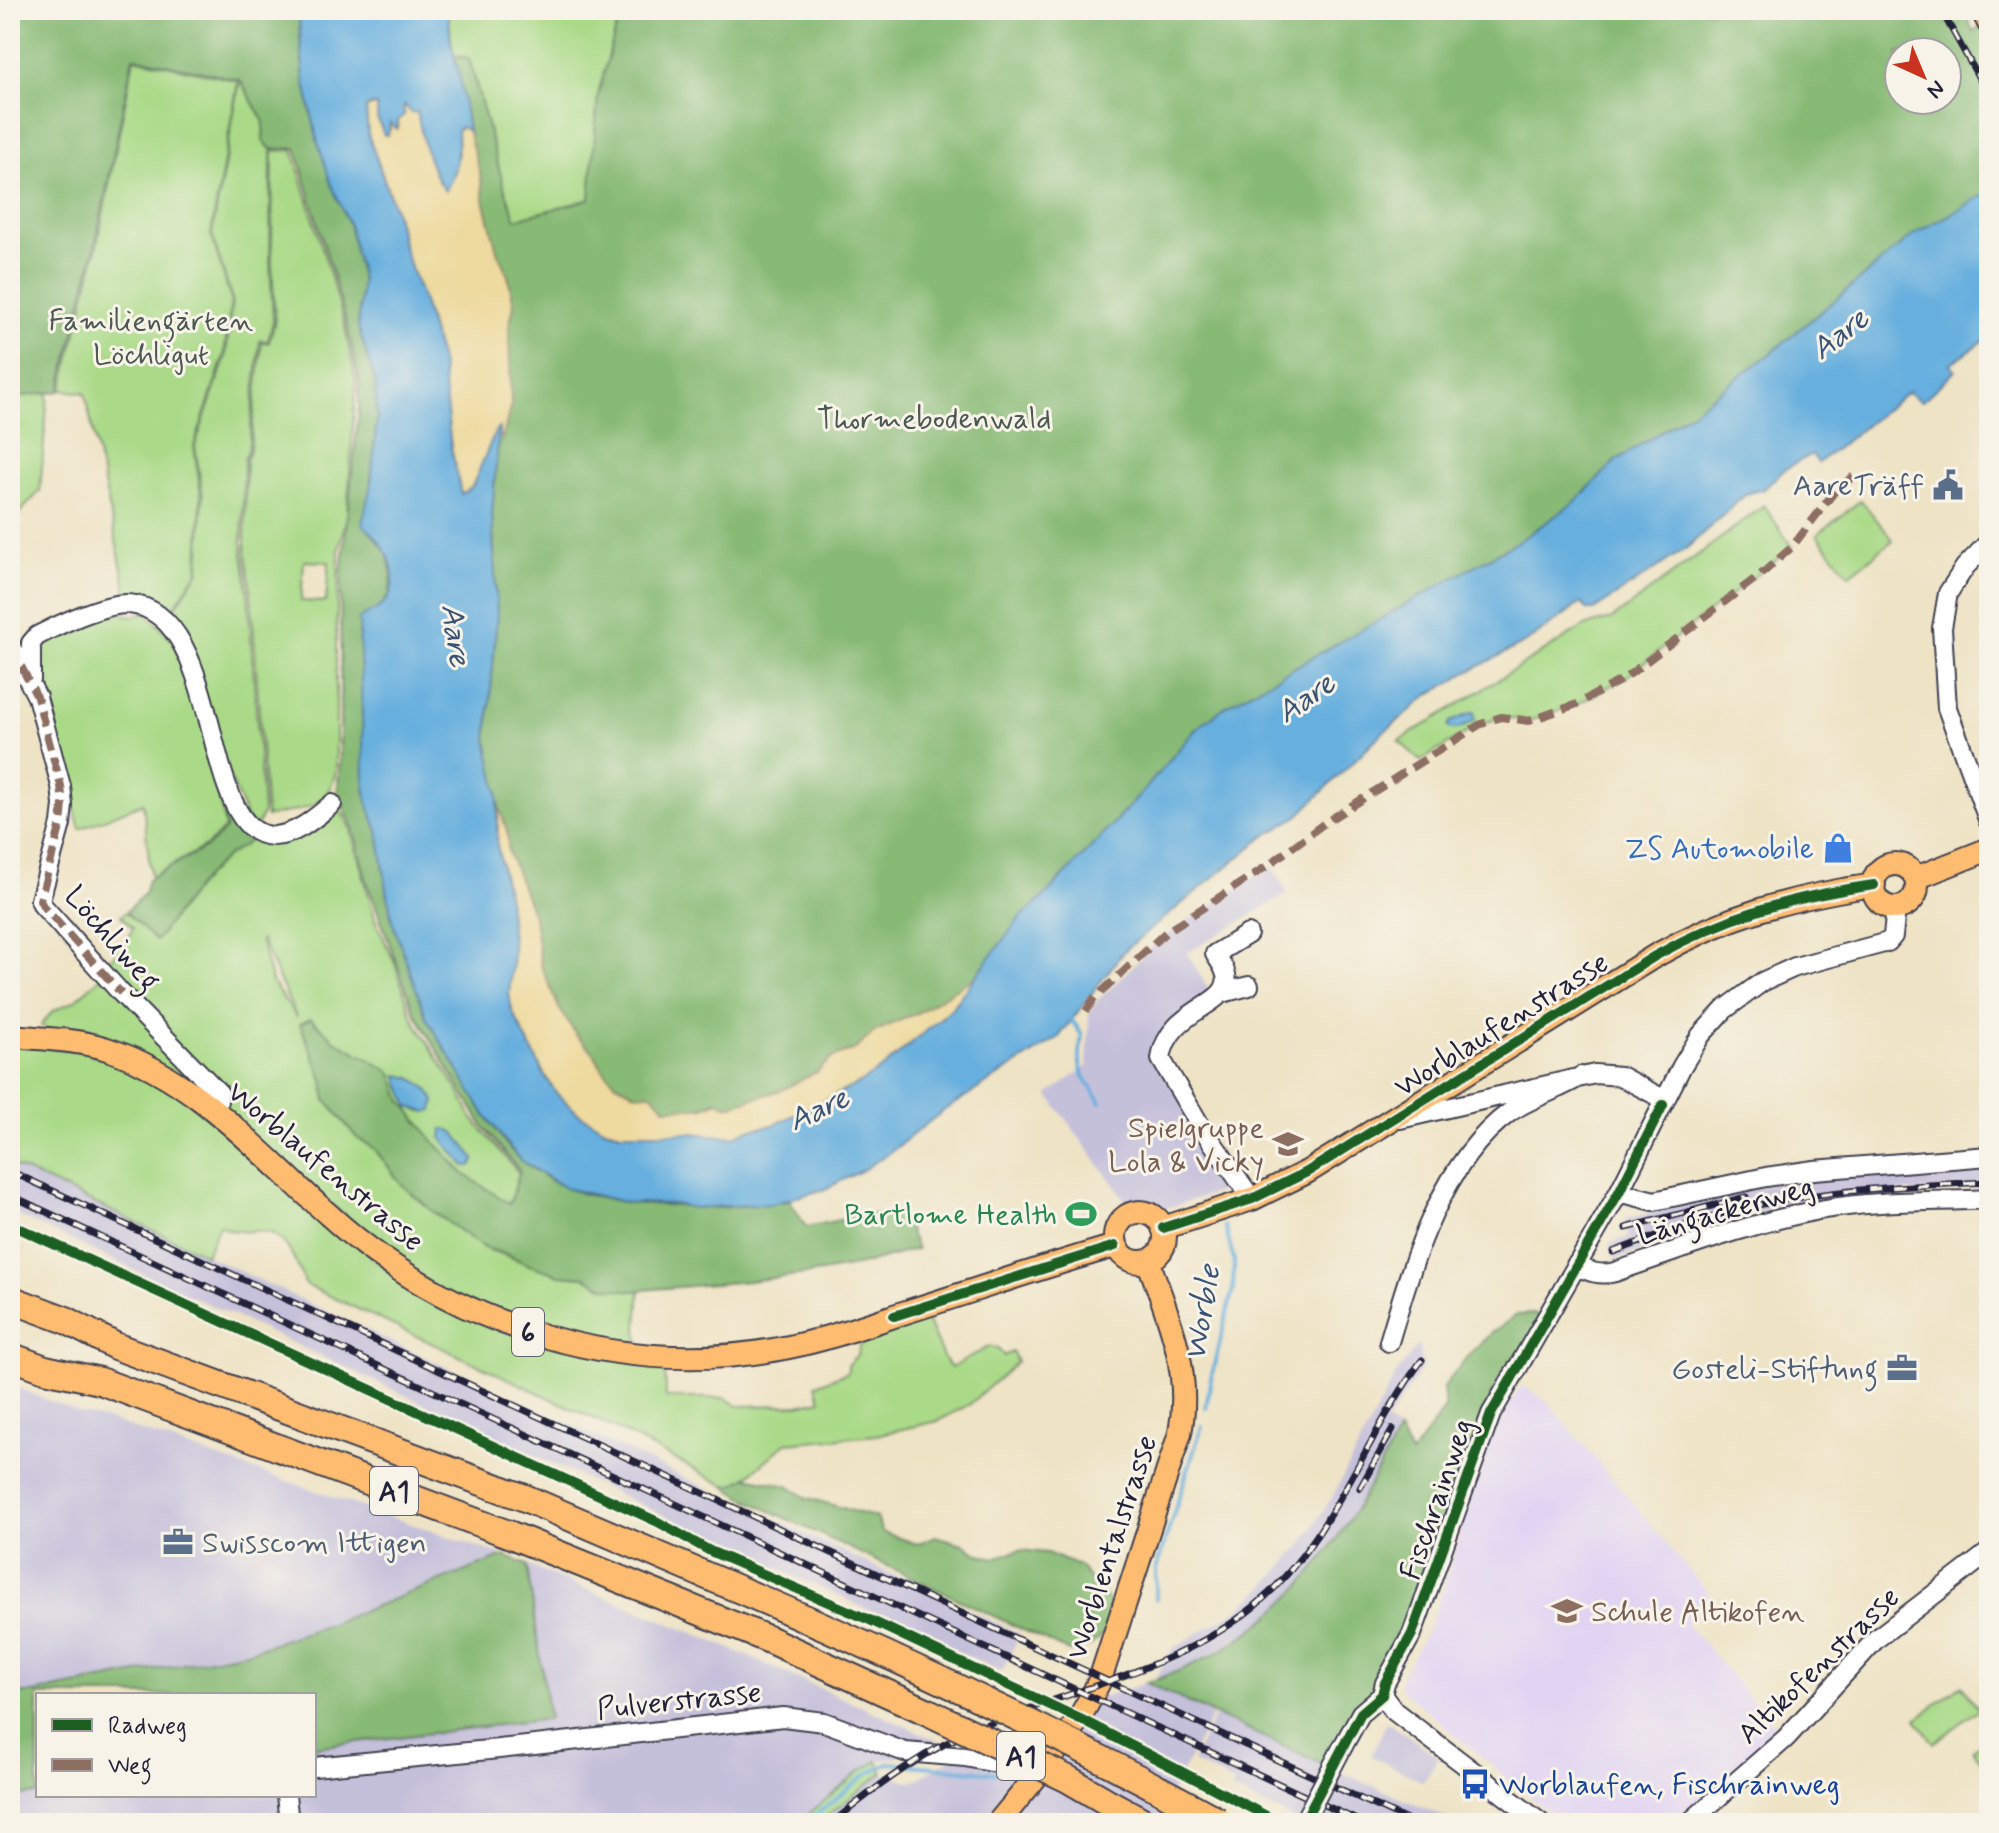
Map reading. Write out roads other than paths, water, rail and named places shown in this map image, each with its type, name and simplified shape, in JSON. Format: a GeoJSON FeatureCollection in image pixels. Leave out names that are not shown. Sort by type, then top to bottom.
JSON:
{"type":"FeatureCollection","features":[{"type":"Feature","properties":{"kind":"highway","name":"A1"},"geometry":{"type":"LineString","coordinates":[[10,1299],[66,1320],[115,1346],[525,1498],[783,1607],[1020,1716],[1220,1822]]}},
{"type":"Feature","properties":{"kind":"highway"},"geometry":{"type":"LineString","coordinates":[[10,1317],[60,1335],[115,1346]]}},
{"type":"Feature","properties":{"kind":"highway"},"geometry":{"type":"LineString","coordinates":[[10,1339],[51,1355],[100,1381]]}},
{"type":"Feature","properties":{"kind":"highway","name":"A1"},"geometry":{"type":"LineString","coordinates":[[10,1356],[45,1369],[100,1381],[511,1535],[770,1640],[992,1742],[1068,1779],[1146,1823]]}},
{"type":"Feature","properties":{"kind":"main road"},"geometry":{"type":"LineString","coordinates":[[1916,878],[1989,849]]}},
{"type":"Feature","properties":{"kind":"main road"},"geometry":{"type":"LineString","coordinates":[[1890,864],[1906,866],[1916,878],[1915,896],[1906,905],[1896,908],[1882,903],[1876,896],[1874,885],[1877,874],[1890,864]]}},
{"type":"Feature","properties":{"kind":"main road","name":"Worblaufenstrasse"},"geometry":{"type":"LineString","coordinates":[[1163,1228],[1252,1199],[1307,1172],[1655,956],[1704,930],[1745,913],[1818,893],[1874,885]]}},
{"type":"Feature","properties":{"kind":"main road","name":"Worblaufenstrasse"},"geometry":{"type":"LineString","coordinates":[[10,1036],[83,1043],[119,1054],[173,1080],[211,1109],[333,1220],[403,1273],[446,1298],[516,1328],[573,1344],[622,1353],[701,1356],[789,1347],[852,1330],[1115,1246]]}},
{"type":"Feature","properties":{"kind":"main road"},"geometry":{"type":"LineString","coordinates":[[1148,1213],[1163,1228],[1165,1236],[1161,1251],[1148,1261],[1132,1262],[1115,1246],[1115,1230],[1131,1214],[1148,1213]]}},
{"type":"Feature","properties":{"kind":"main road","name":"Worblentalstrasse"},"geometry":{"type":"LineString","coordinates":[[998,1823],[1045,1764],[1089,1702],[1100,1680],[1183,1418],[1185,1396],[1182,1364],[1148,1261]]}},
{"type":"Feature","properties":{"kind":"street"},"geometry":{"type":"LineString","coordinates":[[1989,542],[1965,567],[1948,593],[1942,628],[1947,708],[1989,822]]}},
{"type":"Feature","properties":{"kind":"street","name":"Löchliweg"},"geometry":{"type":"LineString","coordinates":[[31,682],[31,643],[37,636],[115,606],[136,605],[165,623],[189,654],[221,767],[235,806],[249,826],[273,836],[285,834],[296,830],[332,804]]}},
{"type":"Feature","properties":{"kind":"street","name":"Löchliweg"},"geometry":{"type":"LineString","coordinates":[[10,645],[31,682],[53,754],[63,805],[61,824],[40,900],[121,993],[219,1093],[218,1101],[211,1109]]}},
{"type":"Feature","properties":{"kind":"street","name":"Fischrainweg"},"geometry":{"type":"LineString","coordinates":[[1303,1823],[1361,1713],[1382,1695],[1385,1683],[1424,1606],[1491,1414],[1619,1192],[1701,1035],[1736,1000],[1762,982],[1795,967],[1888,942],[1893,936],[1896,908]]}},
{"type":"Feature","properties":{"kind":"street"},"geometry":{"type":"LineString","coordinates":[[1222,993],[1227,982],[1226,973],[1215,954],[1248,934]]}},
{"type":"Feature","properties":{"kind":"street"},"geometry":{"type":"LineString","coordinates":[[1249,986],[1222,993],[1180,1022],[1162,1047],[1161,1059],[1200,1125],[1252,1199]]}},
{"type":"Feature","properties":{"kind":"street"},"geometry":{"type":"LineString","coordinates":[[1388,1122],[1581,1076],[1615,1074],[1665,1100]]}},
{"type":"Feature","properties":{"kind":"street"},"geometry":{"type":"LineString","coordinates":[[1389,1342],[1411,1267],[1435,1213],[1469,1152],[1512,1111],[1581,1076]]}},
{"type":"Feature","properties":{"kind":"street"},"geometry":{"type":"LineString","coordinates":[[1619,1192],[1654,1201],[1802,1172],[1989,1156]]}},
{"type":"Feature","properties":{"kind":"street","name":"Längackerweg"},"geometry":{"type":"LineString","coordinates":[[1576,1265],[1604,1275],[1736,1230],[1826,1209],[1893,1201],[1989,1199]]}},
{"type":"Feature","properties":{"kind":"street","name":"Altikofenstrasse"},"geometry":{"type":"LineString","coordinates":[[1689,1823],[1792,1732],[1876,1639],[1989,1552]]}},
{"type":"Feature","properties":{"kind":"street"},"geometry":{"type":"LineString","coordinates":[[1382,1695],[1394,1711],[1541,1823]]}},
{"type":"Feature","properties":{"kind":"street","name":"Pulverstrasse"},"geometry":{"type":"LineString","coordinates":[[316,1767],[783,1717],[824,1722],[905,1752],[965,1757],[1012,1766],[1045,1764]]}},
{"type":"Feature","properties":{"kind":"street"},"geometry":{"type":"LineString","coordinates":[[286,1797],[289,1823]]}},
{"type":"Feature","properties":{"kind":"water","name":"Aare"},"geometry":{"type":"Polygon","coordinates":[[[298,10],[448,10],[451,44],[460,77],[468,131],[461,127],[457,130],[455,169],[445,191],[430,164],[417,112],[411,113],[405,105],[405,114],[398,120],[397,129],[390,123],[388,135],[384,135],[377,118],[377,105],[371,105],[366,108],[368,134],[441,361],[451,447],[461,494],[472,487],[499,428],[492,513],[497,615],[487,740],[498,794],[497,845],[508,898],[513,953],[509,994],[512,1011],[556,1093],[579,1114],[605,1129],[621,1133],[689,1133],[733,1137],[747,1130],[774,1125],[860,1083],[885,1066],[950,1010],[1020,918],[1048,893],[1141,794],[1196,729],[1226,706],[1519,541],[1574,503],[1617,460],[1690,413],[1770,354],[1917,232],[1989,191],[1989,337],[1950,364],[1955,371],[1921,402],[1908,392],[1818,463],[1812,454],[1784,470],[1764,489],[1746,494],[1688,547],[1594,610],[1586,610],[1581,603],[1528,641],[1426,697],[1383,732],[1298,816],[1262,838],[1124,951],[1058,1038],[943,1111],[863,1170],[825,1189],[772,1204],[694,1208],[675,1204],[628,1203],[565,1188],[520,1160],[485,1115],[427,1019],[392,921],[378,831],[368,805],[364,778],[359,619],[387,600],[393,575],[383,546],[362,524],[371,484],[377,418],[375,381],[358,326],[362,281],[349,224],[331,184],[318,143],[304,79],[298,10]]]}},
{"type":"Feature","properties":{"kind":"water"},"geometry":{"type":"Polygon","coordinates":[[[1474,712],[1475,720],[1469,724],[1458,729],[1448,727],[1450,722],[1474,712]]]}},
{"type":"Feature","properties":{"kind":"water"},"geometry":{"type":"Polygon","coordinates":[[[397,1075],[424,1086],[435,1101],[433,1110],[426,1112],[409,1107],[397,1075]]]}},
{"type":"Feature","properties":{"kind":"water"},"geometry":{"type":"Polygon","coordinates":[[[443,1129],[454,1132],[475,1159],[471,1166],[465,1166],[442,1139],[443,1129]]]}},
{"type":"Feature","properties":{"kind":"waterway","name":"Worble"},"geometry":{"type":"LineString","coordinates":[[1069,1016],[1082,1035],[1082,1071],[1101,1102]]}},
{"type":"Feature","properties":{"kind":"waterway","name":"Worble"},"geometry":{"type":"LineString","coordinates":[[1206,1408],[1233,1289],[1234,1261],[1225,1226]]}},
{"type":"Feature","properties":{"kind":"waterway","name":"Worble"},"geometry":{"type":"LineString","coordinates":[[1156,1599],[1156,1569],[1202,1426]]}},
{"type":"Feature","properties":{"kind":"waterway","name":"Worble"},"geometry":{"type":"LineString","coordinates":[[806,1823],[868,1773],[890,1763],[996,1773]]}},
{"type":"Feature","properties":{"kind":"railway"},"geometry":{"type":"LineString","coordinates":[[1941,10],[1989,96]]}},
{"type":"Feature","properties":{"kind":"railway"},"geometry":{"type":"LineString","coordinates":[[10,1171],[1413,1823]]}},
{"type":"Feature","properties":{"kind":"railway"},"geometry":{"type":"LineString","coordinates":[[1613,1252],[1728,1212],[1792,1199],[1858,1190],[1989,1182]]}},
{"type":"Feature","properties":{"kind":"railway"},"geometry":{"type":"LineString","coordinates":[[10,1195],[1363,1823]]}},
{"type":"Feature","properties":{"kind":"railway"},"geometry":{"type":"LineString","coordinates":[[1626,1228],[1746,1197]]}},
{"type":"Feature","properties":{"kind":"railway"},"geometry":{"type":"LineString","coordinates":[[832,1823],[886,1781],[964,1734],[1126,1675],[1194,1646],[1256,1605],[1283,1579],[1327,1520],[1422,1360]]}},
{"type":"Feature","properties":{"kind":"railway"},"geometry":{"type":"LineString","coordinates":[[1360,1488],[1393,1429]]}},
{"type":"Feature","properties":{"kind":"place","name":"AareTräff"},"geometry":{"type":"Point","coordinates":[1948,485]}},
{"type":"Feature","properties":{"kind":"place","name":"ZS Automobile"},"geometry":{"type":"Point","coordinates":[1838,848]}},
{"type":"Feature","properties":{"kind":"place","name":"Spielgruppe Lola & Vicky"},"geometry":{"type":"Point","coordinates":[1288,1144]}},
{"type":"Feature","properties":{"kind":"place","name":"Bartlome Health"},"geometry":{"type":"Point","coordinates":[1081,1214]}},
{"type":"Feature","properties":{"kind":"place","name":"Gosteli-Stiftung"},"geometry":{"type":"Point","coordinates":[1902,1368]}},
{"type":"Feature","properties":{"kind":"place","name":"Swisscom Ittigen"},"geometry":{"type":"Point","coordinates":[178,1542]}},
{"type":"Feature","properties":{"kind":"place","name":"Schule Altikofen"},"geometry":{"type":"Point","coordinates":[1567,1611]}},
{"type":"Feature","properties":{"kind":"place","name":"Worblaufen, Fischrainweg"},"geometry":{"type":"Point","coordinates":[1475,1784]}},
{"type":"Feature","properties":{"kind":"park label","name":"Familiengärten Löchligut"},"geometry":{"type":"Point","coordinates":[151,337]}},
{"type":"Feature","properties":{"kind":"park label","name":"Thormebodenwald"},"geometry":{"type":"Point","coordinates":[934,418]}}]}
